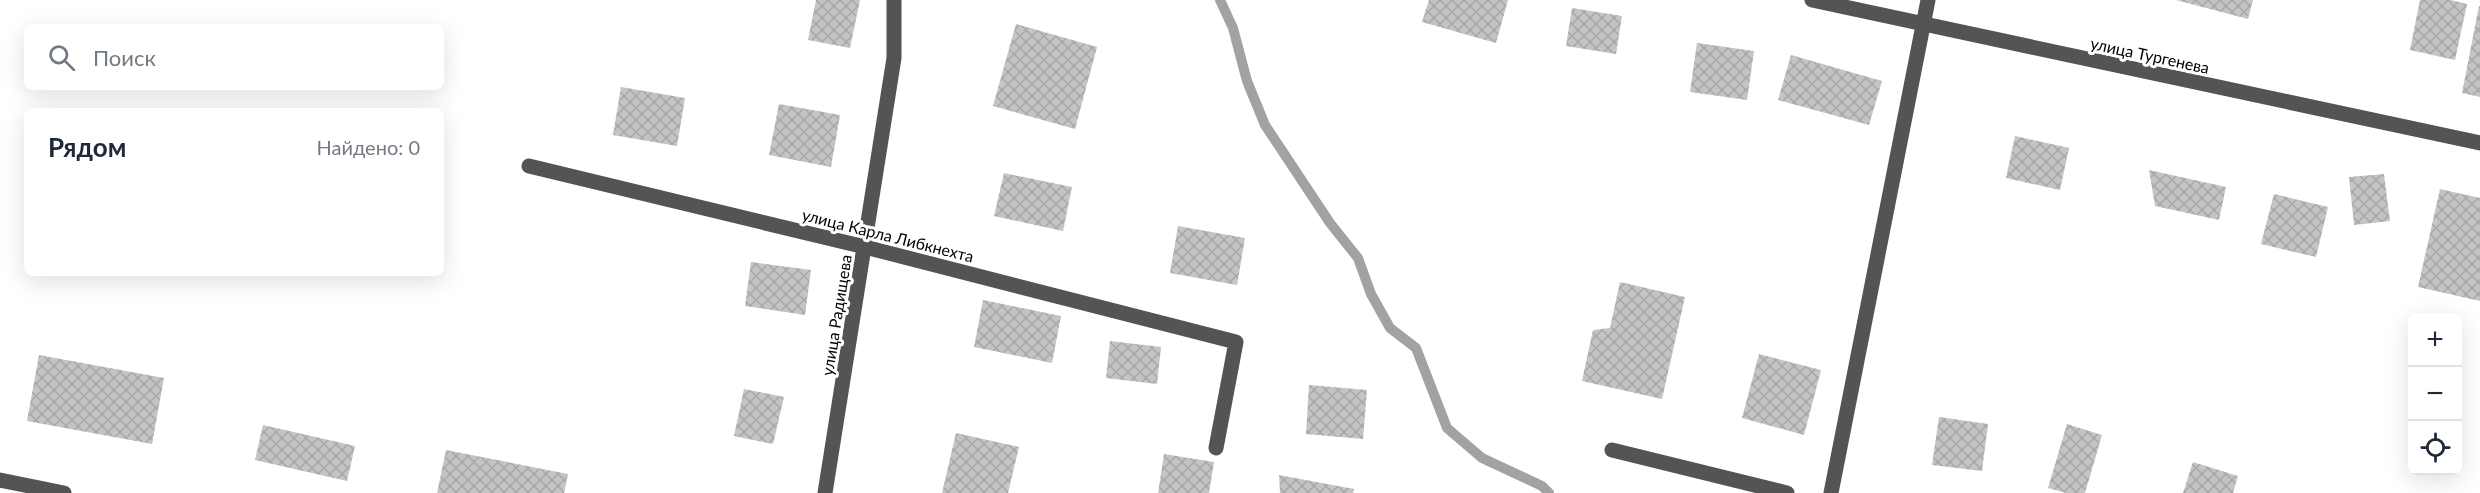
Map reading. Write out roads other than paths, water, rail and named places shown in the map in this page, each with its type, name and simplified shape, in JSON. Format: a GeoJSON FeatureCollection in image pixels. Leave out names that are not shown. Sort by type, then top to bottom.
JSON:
{"type":"FeatureCollection","features":[{"type":"Feature","properties":{"kind":"street","name":"улица Радищева"},"geometry":{"type":"LineString","coordinates":[[825,493],[894,58],[894,0]]}},
{"type":"Feature","properties":{"kind":"street","name":"улица Тургенева"},"geometry":{"type":"LineString","coordinates":[[1812,0],[2480,143]]}},
{"type":"Feature","properties":{"kind":"street"},"geometry":{"type":"LineString","coordinates":[[1831,493],[1928,0]]}},
{"type":"Feature","properties":{"kind":"street","name":"улица Карла Либкнехта"},"geometry":{"type":"LineString","coordinates":[[529,166],[865,247],[1236,342],[1216,448]]}},
{"type":"Feature","properties":{"kind":"street"},"geometry":{"type":"LineString","coordinates":[[1612,450],[1787,493]]}},
{"type":"Feature","properties":{"kind":"street"},"geometry":{"type":"LineString","coordinates":[[0,480],[64,493]]}},
{"type":"Feature","properties":{"kind":"waterway"},"geometry":{"type":"LineString","coordinates":[[1220,0],[1233,28],[1247,81],[1265,125],[1330,223],[1358,258],[1371,294],[1390,328],[1416,348],[1447,428],[1482,458],[1542,486],[1549,493]]}}]}
